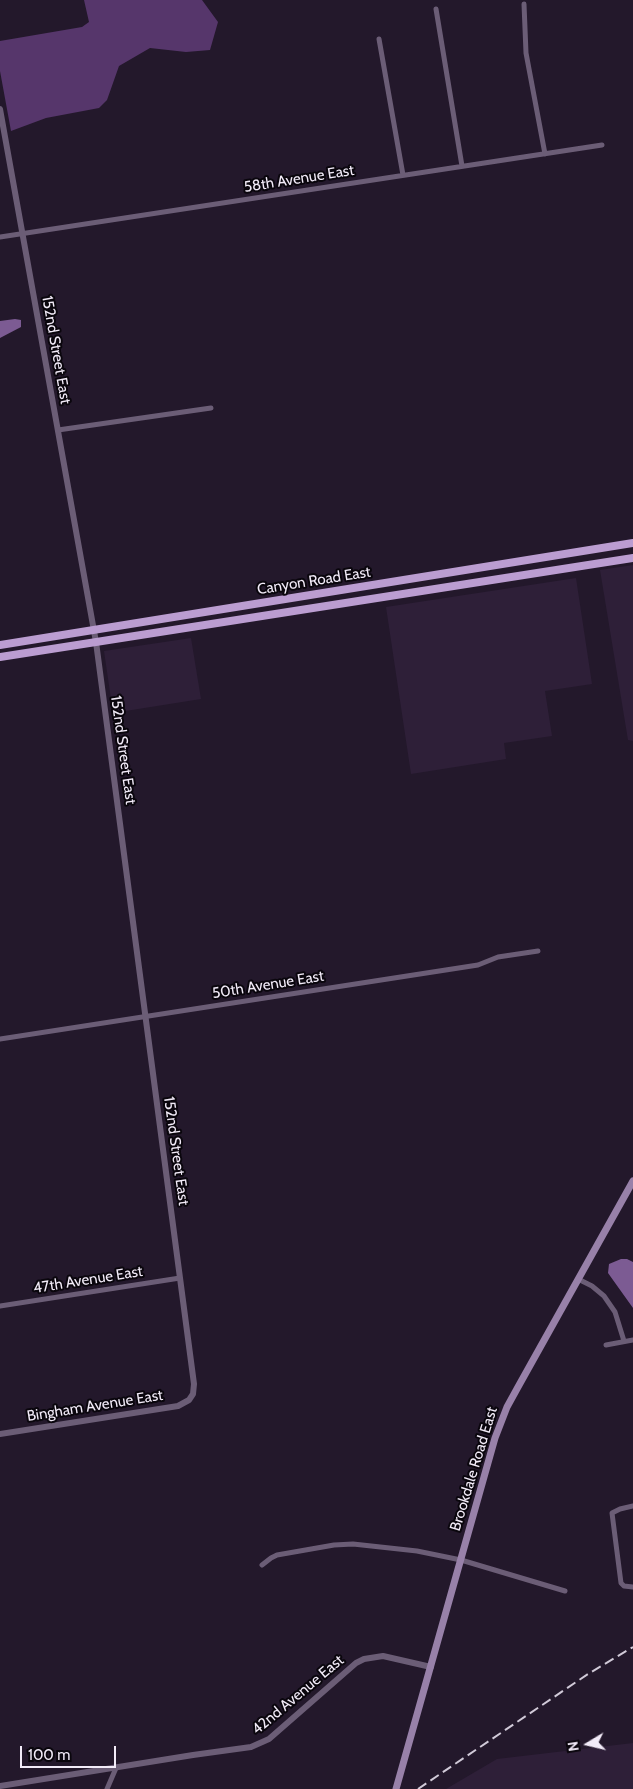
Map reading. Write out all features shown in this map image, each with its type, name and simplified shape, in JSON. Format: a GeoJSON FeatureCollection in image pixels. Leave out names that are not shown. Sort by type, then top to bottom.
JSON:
{"type":"FeatureCollection","features":[{"type":"Feature","properties":{"kind":"main road","name":"Canyon Road East"},"geometry":{"type":"LineString","coordinates":[[0,645],[633,544]]}},
{"type":"Feature","properties":{"kind":"main road","name":"Canyon Road East"},"geometry":{"type":"LineString","coordinates":[[0,657],[633,558]]}},
{"type":"Feature","properties":{"kind":"main road","name":"Brookdale Road East"},"geometry":{"type":"LineString","coordinates":[[396,1789],[495,1438],[507,1407],[633,1181]]}},
{"type":"Feature","properties":{"kind":"street"},"geometry":{"type":"LineString","coordinates":[[524,4],[526,53],[545,154]]}},
{"type":"Feature","properties":{"kind":"street"},"geometry":{"type":"LineString","coordinates":[[436,9],[462,166]]}},
{"type":"Feature","properties":{"kind":"street"},"geometry":{"type":"LineString","coordinates":[[379,39],[403,175]]}},
{"type":"Feature","properties":{"kind":"street","name":"152nd Street East"},"geometry":{"type":"LineString","coordinates":[[0,109],[96,642],[194,1384],[191,1397]]}},
{"type":"Feature","properties":{"kind":"street","name":"58th Avenue East"},"geometry":{"type":"LineString","coordinates":[[0,237],[602,145]]}},
{"type":"Feature","properties":{"kind":"street"},"geometry":{"type":"LineString","coordinates":[[58,430],[115,420],[211,408]]}},
{"type":"Feature","properties":{"kind":"street","name":"50th Avenue East"},"geometry":{"type":"LineString","coordinates":[[0,1039],[478,965],[498,957],[538,951]]}},
{"type":"Feature","properties":{"kind":"street","name":"47th Avenue East"},"geometry":{"type":"LineString","coordinates":[[0,1306],[180,1278]]}},
{"type":"Feature","properties":{"kind":"street"},"geometry":{"type":"LineString","coordinates":[[578,1279],[592,1286],[604,1296],[614,1312],[624,1342]]}},
{"type":"Feature","properties":{"kind":"street"},"geometry":{"type":"LineString","coordinates":[[606,1345],[633,1340]]}},
{"type":"Feature","properties":{"kind":"street","name":"Bingham Avenue East"},"geometry":{"type":"LineString","coordinates":[[0,1434],[171,1407],[183,1404],[191,1397]]}},
{"type":"Feature","properties":{"kind":"street"},"geometry":{"type":"LineString","coordinates":[[633,1506],[612,1513],[621,1583],[624,1586],[633,1587]]}},
{"type":"Feature","properties":{"kind":"street"},"geometry":{"type":"LineString","coordinates":[[262,1565],[277,1555],[334,1545],[353,1544],[417,1551],[461,1560],[564,1591]]}},
{"type":"Feature","properties":{"kind":"street","name":"42nd Avenue East"},"geometry":{"type":"LineString","coordinates":[[0,1786],[256,1746],[269,1739],[356,1663],[368,1658],[388,1656],[431,1667]]}},
{"type":"Feature","properties":{"kind":"street"},"geometry":{"type":"LineString","coordinates":[[107,1789],[116,1768]]}},
{"type":"Feature","properties":{"kind":"shaded area"},"geometry":{"type":"Polygon","coordinates":[[[84,0],[202,0],[218,22],[210,50],[186,52],[150,48],[119,66],[107,100],[99,108],[46,118],[11,131],[0,71],[0,41],[82,27],[89,22],[84,0]]]}},
{"type":"Feature","properties":{"kind":"shaded area"},"geometry":{"type":"Polygon","coordinates":[[[21,320],[21,327],[0,338],[0,321],[21,320]]]}},
{"type":"Feature","properties":{"kind":"shaded area"},"geometry":{"type":"Polygon","coordinates":[[[633,565],[633,741],[628,740],[600,570],[633,565]]]}},
{"type":"Feature","properties":{"kind":"shaded area"},"geometry":{"type":"Polygon","coordinates":[[[576,578],[592,684],[545,691],[552,736],[504,743],[506,759],[411,774],[386,607],[576,578]]]}},
{"type":"Feature","properties":{"kind":"shaded area"},"geometry":{"type":"Polygon","coordinates":[[[191,638],[201,699],[113,713],[104,651],[191,638]]]}},
{"type":"Feature","properties":{"kind":"shaded area"},"geometry":{"type":"Polygon","coordinates":[[[621,1259],[633,1262],[633,1308],[608,1273],[609,1264],[621,1259]]]}},
{"type":"Feature","properties":{"kind":"shaded area"},"geometry":{"type":"Polygon","coordinates":[[[633,1743],[633,1789],[446,1789],[497,1759],[633,1743]]]}},
{"type":"Feature","properties":{"kind":"railway"},"geometry":{"type":"LineString","coordinates":[[418,1789],[588,1674],[633,1647]]}}]}
